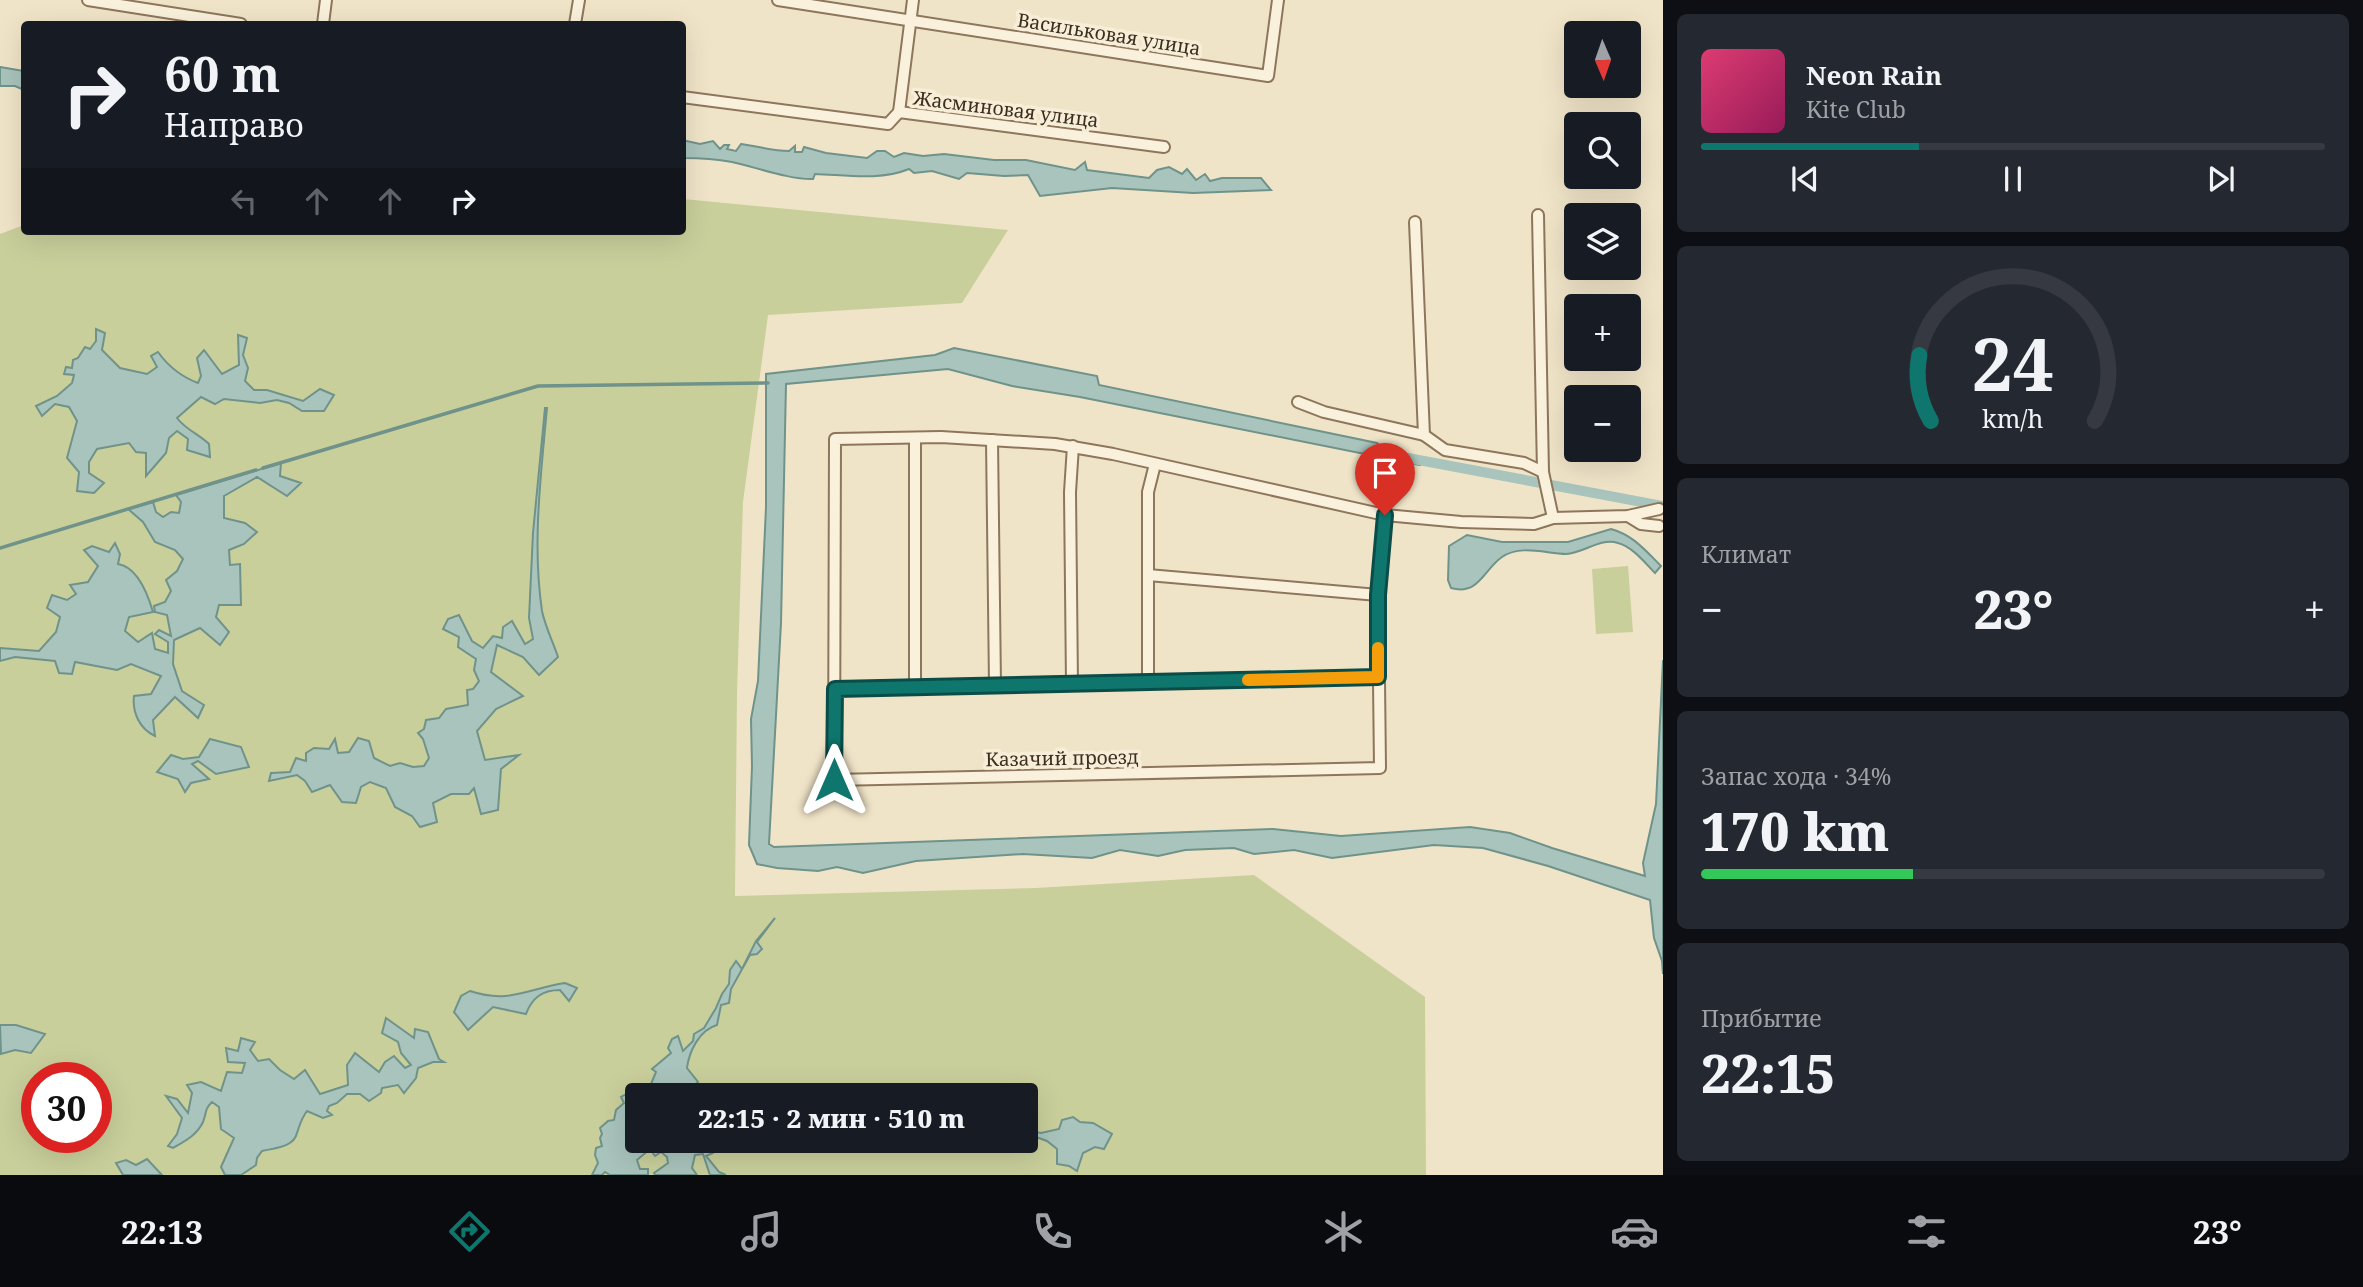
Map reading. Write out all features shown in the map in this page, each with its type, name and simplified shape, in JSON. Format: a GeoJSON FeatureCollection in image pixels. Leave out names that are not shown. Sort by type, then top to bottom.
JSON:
{"type":"FeatureCollection","features":[{"type":"Feature","properties":{"kind":"street"},"geometry":{"type":"LineString","coordinates":[[88,0],[222,21]]}},
{"type":"Feature","properties":{"kind":"street"},"geometry":{"type":"LineString","coordinates":[[323,21],[326,0]]}},
{"type":"Feature","properties":{"kind":"street"},"geometry":{"type":"LineString","coordinates":[[576,21],[579,0]]}},
{"type":"Feature","properties":{"kind":"street","name":"Васильковая улица"},"geometry":{"type":"LineString","coordinates":[[778,0],[1268,76],[1278,0]]}},
{"type":"Feature","properties":{"kind":"street"},"geometry":{"type":"LineString","coordinates":[[899,112],[914,0]]}},
{"type":"Feature","properties":{"kind":"street","name":"Жасминовая улица"},"geometry":{"type":"LineString","coordinates":[[686,98],[888,124],[899,112],[1164,147]]}},
{"type":"Feature","properties":{"kind":"street"},"geometry":{"type":"LineString","coordinates":[[1538,215],[1543,472],[1553,518]]}},
{"type":"Feature","properties":{"kind":"street"},"geometry":{"type":"LineString","coordinates":[[1415,222],[1424,435]]}},
{"type":"Feature","properties":{"kind":"street"},"geometry":{"type":"LineString","coordinates":[[1298,402],[1324,412],[1424,435],[1446,450],[1524,463],[1543,472]]}},
{"type":"Feature","properties":{"kind":"street"},"geometry":{"type":"LineString","coordinates":[[915,687],[915,438],[1073,446],[1385,515],[1461,522],[1534,524],[1553,518],[1628,516],[1661,508]]}},
{"type":"Feature","properties":{"kind":"street","name":"Казачий проезд"},"geometry":{"type":"LineString","coordinates":[[915,438],[835,439],[834,780],[1380,768],[1378,595],[1385,515]]}},
{"type":"Feature","properties":{"kind":"street"},"geometry":{"type":"LineString","coordinates":[[992,440],[995,685]]}},
{"type":"Feature","properties":{"kind":"street"},"geometry":{"type":"LineString","coordinates":[[1072,684],[1070,492],[1073,446]]}},
{"type":"Feature","properties":{"kind":"street"},"geometry":{"type":"LineString","coordinates":[[1148,682],[1148,492],[1155,464]]}},
{"type":"Feature","properties":{"kind":"street"},"geometry":{"type":"LineString","coordinates":[[1661,508],[1657,518],[1661,528]]}},
{"type":"Feature","properties":{"kind":"street"},"geometry":{"type":"LineString","coordinates":[[1628,516],[1641,524],[1661,528]]}},
{"type":"Feature","properties":{"kind":"street"},"geometry":{"type":"LineString","coordinates":[[1148,575],[1378,595]]}},
{"type":"Feature","properties":{"kind":"street"},"geometry":{"type":"LineString","coordinates":[[835,689],[1378,677]]}},
{"type":"Feature","properties":{"kind":"green space"},"geometry":{"type":"Polygon","coordinates":[[[686,199],[1008,230],[962,303],[768,315],[743,502],[737,693],[735,896],[1036,888],[1254,875],[1425,997],[1426,1175],[0,1175],[0,234],[21,226],[21,235],[686,235],[686,199]]]}},
{"type":"Feature","properties":{"kind":"green space"},"geometry":{"type":"Polygon","coordinates":[[[1628,566],[1633,632],[1596,634],[1592,569],[1628,566]]]}},
{"type":"Feature","properties":{"kind":"water"},"geometry":{"type":"Polygon","coordinates":[[[0,67],[21,70],[21,89],[0,86],[0,67]]]}},
{"type":"Feature","properties":{"kind":"water"},"geometry":{"type":"Polygon","coordinates":[[[686,141],[700,144],[713,141],[720,149],[729,145],[727,149],[736,151],[741,144],[783,151],[789,151],[795,146],[795,152],[802,152],[804,147],[826,153],[867,158],[877,151],[885,151],[894,157],[904,153],[923,156],[944,154],[994,160],[1026,160],[1075,170],[1085,162],[1087,170],[1149,178],[1157,170],[1169,167],[1182,174],[1187,169],[1196,180],[1205,174],[1210,181],[1222,178],[1261,178],[1271,190],[1193,193],[1112,188],[1040,196],[1028,175],[967,173],[959,179],[932,171],[914,173],[909,169],[875,176],[815,174],[813,179],[804,179],[708,159],[686,158],[686,141]]]}},
{"type":"Feature","properties":{"kind":"water"},"geometry":{"type":"Polygon","coordinates":[[[96,329],[105,333],[102,350],[120,368],[147,374],[157,367],[151,356],[158,352],[186,378],[198,383],[201,376],[197,358],[204,350],[222,374],[239,365],[238,335],[247,338],[243,355],[248,368],[245,381],[254,390],[267,390],[303,401],[320,389],[334,395],[324,411],[302,411],[277,400],[260,403],[224,399],[215,404],[201,397],[177,418],[209,444],[210,457],[187,450],[188,439],[177,431],[169,438],[166,453],[146,476],[146,453],[136,452],[129,443],[97,449],[89,462],[89,473],[104,483],[94,493],[77,491],[79,472],[67,458],[77,421],[69,407],[55,404],[42,416],[36,406],[57,396],[72,383],[74,375],[64,374],[66,367],[72,368],[73,360],[78,358],[85,347],[90,349],[96,341],[96,329]]]}},
{"type":"Feature","properties":{"kind":"water"},"geometry":{"type":"Polygon","coordinates":[[[954,348],[1097,376],[1099,385],[1377,443],[1385,452],[1421,459],[1420,465],[1080,397],[1012,386],[948,369],[786,384],[781,623],[769,844],[774,847],[1273,829],[1341,836],[1470,827],[1510,833],[1645,876],[1643,863],[1656,804],[1663,660],[1663,974],[1662,961],[1654,938],[1650,900],[1548,866],[1483,848],[1434,845],[1332,858],[1294,850],[1254,854],[1234,848],[1185,850],[1158,856],[1120,850],[1092,858],[1023,854],[916,861],[863,873],[837,867],[818,871],[757,864],[749,845],[751,719],[758,681],[766,507],[766,374],[935,355],[954,348]]]}},
{"type":"Feature","properties":{"kind":"water"},"geometry":{"type":"Polygon","coordinates":[[[545,408],[538,510],[539,586],[542,611],[558,657],[539,675],[523,657],[497,645],[491,672],[523,696],[496,709],[477,731],[485,760],[519,755],[501,769],[498,810],[481,814],[474,788],[469,794],[451,794],[433,803],[437,822],[420,827],[412,816],[395,807],[386,788],[370,782],[361,787],[356,803],[342,802],[330,785],[312,792],[297,775],[269,781],[271,773],[290,772],[296,758],[306,761],[306,753],[314,748],[329,749],[335,739],[338,753],[349,752],[358,738],[369,741],[374,758],[390,766],[400,763],[413,767],[424,766],[429,758],[423,739],[418,733],[424,729],[426,720],[439,718],[446,709],[468,705],[467,690],[473,689],[479,681],[474,670],[476,659],[458,647],[459,637],[443,629],[448,619],[459,615],[472,641],[483,648],[493,636],[502,638],[503,627],[512,621],[525,644],[533,639],[529,618],[533,533],[545,408]]]}},
{"type":"Feature","properties":{"kind":"water"},"geometry":{"type":"Polygon","coordinates":[[[281,463],[280,476],[301,483],[287,496],[257,477],[224,496],[224,518],[245,523],[257,532],[244,544],[229,550],[230,565],[240,564],[241,605],[219,605],[216,617],[229,632],[220,645],[200,628],[174,640],[173,664],[182,691],[204,705],[198,718],[175,697],[153,720],[155,736],[145,729],[134,708],[134,696],[151,694],[161,676],[131,664],[117,670],[75,662],[72,674],[59,673],[55,661],[15,657],[0,661],[0,648],[39,651],[56,632],[60,617],[47,608],[52,595],[67,600],[76,594],[70,585],[88,582],[98,566],[84,550],[92,546],[109,552],[115,543],[120,554],[118,564],[137,576],[153,612],[129,617],[125,631],[138,642],[152,633],[155,649],[168,653],[168,642],[155,634],[159,630],[171,636],[167,615],[155,612],[154,606],[165,602],[171,591],[166,580],[177,571],[183,559],[175,550],[155,542],[143,522],[128,509],[153,502],[156,512],[163,517],[171,512],[179,513],[181,502],[176,495],[281,463]]]}},
{"type":"Feature","properties":{"kind":"water"},"geometry":{"type":"Polygon","coordinates":[[[1611,529],[1632,539],[1650,554],[1661,566],[1655,573],[1629,548],[1618,543],[1605,542],[1566,554],[1526,550],[1509,553],[1496,562],[1475,585],[1468,588],[1451,588],[1448,580],[1449,546],[1467,535],[1502,542],[1568,542],[1611,529]]]}},
{"type":"Feature","properties":{"kind":"water"},"geometry":{"type":"Polygon","coordinates":[[[210,739],[241,747],[249,767],[216,774],[198,761],[192,764],[209,779],[191,783],[185,792],[178,779],[157,772],[171,755],[183,759],[199,757],[210,739]]]}},
{"type":"Feature","properties":{"kind":"water"},"geometry":{"type":"Polygon","coordinates":[[[775,918],[757,942],[762,949],[757,954],[750,955],[731,989],[729,1003],[721,1005],[717,1025],[700,1037],[690,1055],[687,1068],[698,1082],[651,1083],[656,1072],[652,1069],[671,1053],[668,1048],[672,1039],[678,1036],[683,1051],[693,1041],[694,1034],[704,1028],[729,984],[730,970],[736,961],[742,969],[756,941],[775,918]]]}},
{"type":"Feature","properties":{"kind":"water"},"geometry":{"type":"Polygon","coordinates":[[[565,983],[577,988],[569,1001],[560,990],[554,990],[538,996],[526,1014],[493,1007],[468,1030],[454,1012],[461,996],[470,991],[507,996],[565,983]]]}},
{"type":"Feature","properties":{"kind":"water"},"geometry":{"type":"Polygon","coordinates":[[[386,1018],[414,1038],[415,1029],[428,1032],[439,1059],[444,1062],[433,1062],[418,1068],[416,1078],[404,1093],[398,1085],[382,1088],[381,1093],[369,1101],[360,1094],[347,1094],[329,1106],[327,1111],[332,1115],[323,1118],[307,1111],[292,1141],[262,1151],[256,1165],[241,1175],[225,1175],[221,1167],[234,1138],[221,1129],[219,1107],[212,1102],[194,1134],[173,1148],[168,1146],[177,1134],[182,1118],[166,1096],[177,1099],[188,1113],[192,1093],[187,1085],[201,1082],[221,1091],[227,1072],[242,1073],[245,1063],[228,1062],[226,1048],[238,1051],[241,1038],[255,1042],[250,1050],[258,1061],[269,1059],[294,1079],[305,1070],[320,1094],[348,1085],[347,1065],[355,1053],[379,1072],[385,1062],[394,1056],[405,1068],[411,1065],[401,1053],[398,1042],[382,1033],[386,1018]]]}},
{"type":"Feature","properties":{"kind":"water"},"geometry":{"type":"Polygon","coordinates":[[[0,1025],[16,1025],[45,1034],[31,1053],[15,1050],[1,1054],[0,1025]]]}},
{"type":"Feature","properties":{"kind":"water"},"geometry":{"type":"Polygon","coordinates":[[[625,1095],[625,1153],[645,1153],[637,1160],[640,1169],[648,1169],[648,1175],[610,1175],[605,1172],[602,1175],[592,1175],[598,1163],[596,1148],[602,1146],[600,1128],[608,1121],[614,1120],[616,1110],[624,1103],[621,1097],[625,1095]]]}},
{"type":"Feature","properties":{"kind":"water"},"geometry":{"type":"Polygon","coordinates":[[[1073,1117],[1080,1122],[1093,1123],[1112,1134],[1104,1149],[1095,1147],[1083,1153],[1077,1171],[1057,1164],[1057,1149],[1038,1138],[1038,1132],[1059,1129],[1062,1120],[1073,1117]]]}},
{"type":"Feature","properties":{"kind":"water"},"geometry":{"type":"Polygon","coordinates":[[[662,1153],[713,1153],[706,1156],[719,1172],[726,1175],[710,1175],[703,1154],[695,1155],[692,1168],[697,1175],[655,1175],[654,1173],[668,1163],[667,1157],[662,1153]]]}},
{"type":"Feature","properties":{"kind":"water"},"geometry":{"type":"Polygon","coordinates":[[[147,1159],[162,1175],[123,1175],[116,1163],[126,1160],[136,1165],[147,1159]]]}},
{"type":"Feature","properties":{"kind":"waterway"},"geometry":{"type":"LineString","coordinates":[[263,468],[538,386],[768,383]]}},
{"type":"Feature","properties":{"kind":"waterway"},"geometry":{"type":"LineString","coordinates":[[1408,458],[1663,506]]}},
{"type":"Feature","properties":{"kind":"waterway"},"geometry":{"type":"LineString","coordinates":[[0,548],[256,470]]}},
{"type":"Feature","properties":{"kind":"slow traffic"},"geometry":{"type":"LineString","coordinates":[[1248,680],[1378,677],[1378,648]]}},
{"type":"Feature","properties":{"kind":"route"},"geometry":{"type":"LineString","coordinates":[[834,780],[835,689],[1378,677],[1378,595],[1385,515]]}}]}
